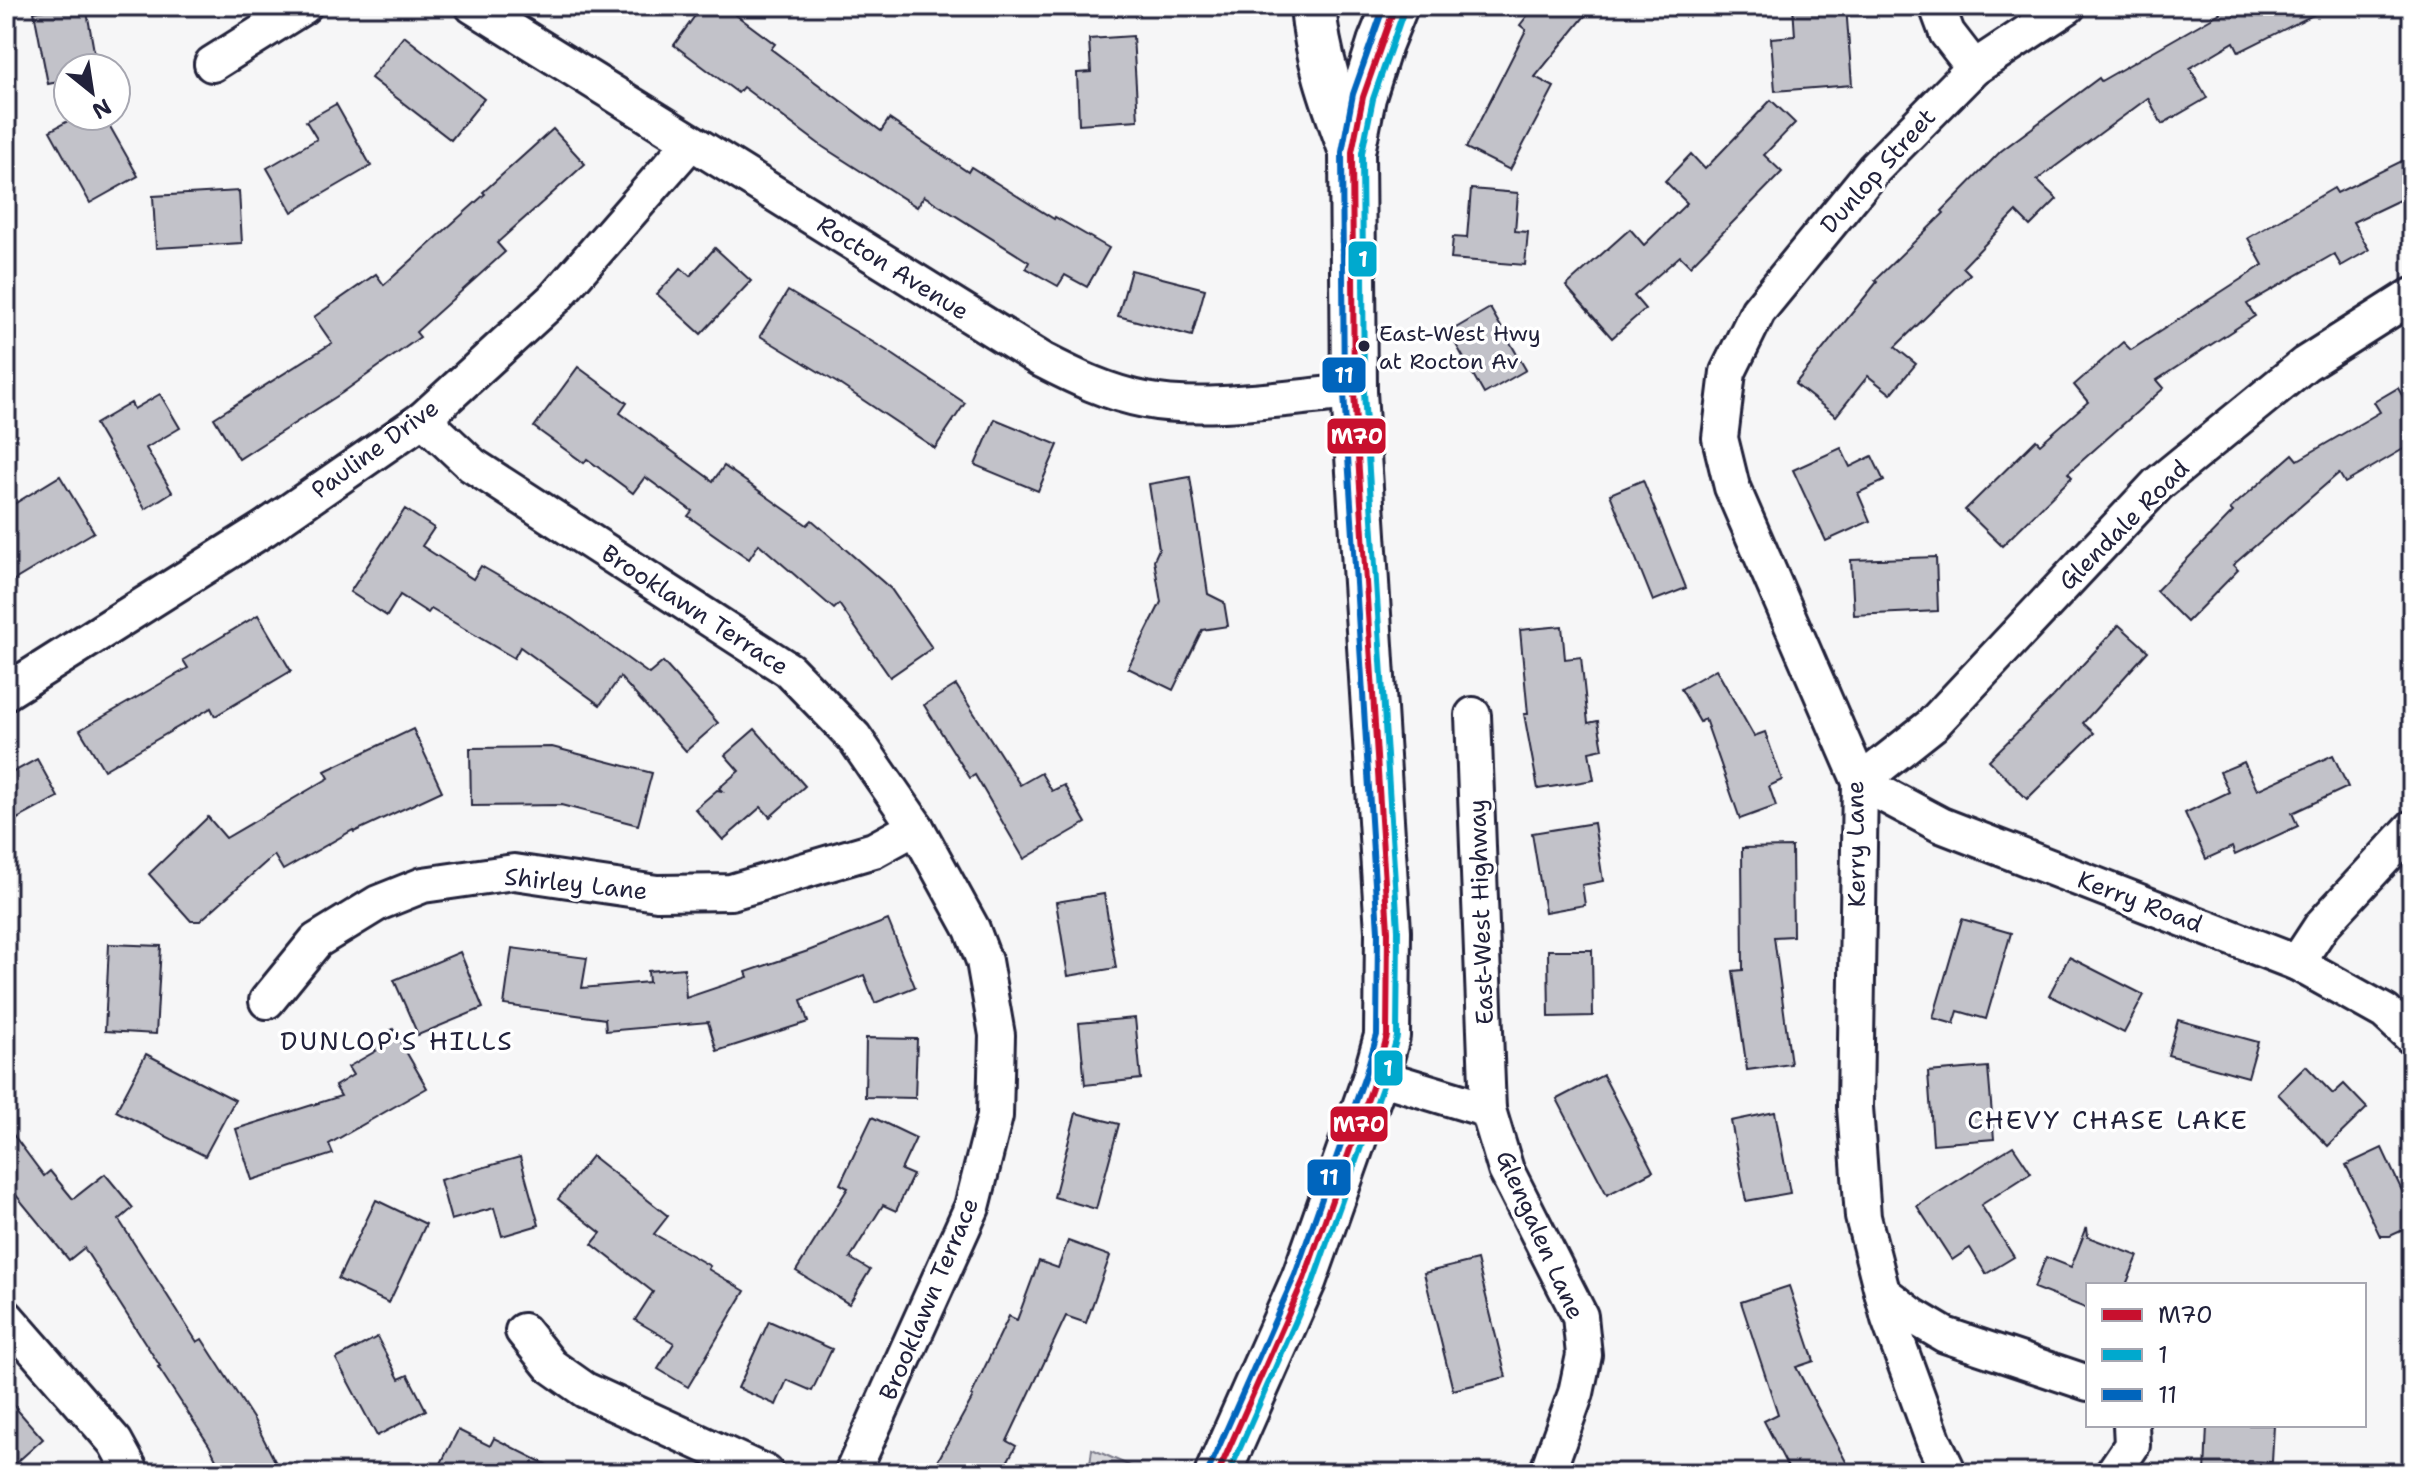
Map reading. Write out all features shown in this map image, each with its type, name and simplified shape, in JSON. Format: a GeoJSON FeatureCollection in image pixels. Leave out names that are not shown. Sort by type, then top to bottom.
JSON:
{"type":"FeatureCollection","features":[{"type":"Feature","properties":{"kind":"main road"},"geometry":{"type":"LineString","coordinates":[[1313,6],[1316,38],[1326,81],[1352,152]]}},
{"type":"Feature","properties":{"kind":"main road"},"geometry":{"type":"LineString","coordinates":[[1218,1473],[1304,1279],[1376,1076],[1387,1036],[1388,931],[1354,392],[1352,152],[1363,97],[1395,6]]}},
{"type":"Feature","properties":{"kind":"street"},"geometry":{"type":"LineString","coordinates":[[212,64],[304,6]]}},
{"type":"Feature","properties":{"kind":"street","name":"Rocton Avenue"},"geometry":{"type":"LineString","coordinates":[[473,6],[1042,360],[1092,386],[1147,400],[1198,404],[1354,392]]}},
{"type":"Feature","properties":{"kind":"street"},"geometry":{"type":"LineString","coordinates":[[1937,6],[1947,33],[1974,68]]}},
{"type":"Feature","properties":{"kind":"street","name":"Dunlop Street"},"geometry":{"type":"LineString","coordinates":[[1728,372],[1758,311],[1875,168],[1974,68],[2068,6]]}},
{"type":"Feature","properties":{"kind":"street","name":"Pauline Drive"},"geometry":{"type":"LineString","coordinates":[[6,692],[264,529],[423,419],[555,298],[691,142]]}},
{"type":"Feature","properties":{"kind":"street","name":"Glendale Road"},"geometry":{"type":"LineString","coordinates":[[1860,782],[1932,725],[2158,484],[2305,364],[2412,296]]}},
{"type":"Feature","properties":{"kind":"street","name":"Kerry Lane"},"geometry":{"type":"LineString","coordinates":[[1728,372],[1720,438],[1732,487],[1860,782],[1855,1107],[1863,1217],[1889,1319],[1934,1442],[1949,1473]]}},
{"type":"Feature","properties":{"kind":"street","name":"Brooklawn Terrace"},"geometry":{"type":"LineString","coordinates":[[423,419],[472,465],[789,670],[854,737],[916,827],[972,929],[984,961],[997,1035],[995,1116],[972,1207],[852,1473]]}},
{"type":"Feature","properties":{"kind":"street","name":"East-West Highway"},"geometry":{"type":"LineString","coordinates":[[1473,715],[1488,1110]]}},
{"type":"Feature","properties":{"kind":"street","name":"Kerry Road"},"geometry":{"type":"LineString","coordinates":[[1860,782],[1941,825],[2297,963],[2385,1012],[2412,1037]]}},
{"type":"Feature","properties":{"kind":"street","name":"Shirley Lane"},"geometry":{"type":"LineString","coordinates":[[267,1001],[316,941],[378,903],[423,885],[514,872],[657,893],[731,892],[874,850],[916,827]]}},
{"type":"Feature","properties":{"kind":"street"},"geometry":{"type":"LineString","coordinates":[[2297,963],[2322,925],[2412,828]]}},
{"type":"Feature","properties":{"kind":"street"},"geometry":{"type":"LineString","coordinates":[[1376,1076],[1488,1110]]}},
{"type":"Feature","properties":{"kind":"street","name":"Glengalen Lane"},"geometry":{"type":"LineString","coordinates":[[1488,1110],[1506,1170],[1580,1316],[1584,1355],[1576,1393],[1547,1473]]}},
{"type":"Feature","properties":{"kind":"street"},"geometry":{"type":"LineString","coordinates":[[1882,1292],[1945,1335],[2086,1382]]}},
{"type":"Feature","properties":{"kind":"street"},"geometry":{"type":"LineString","coordinates":[[6,1317],[115,1442],[132,1473]]}},
{"type":"Feature","properties":{"kind":"street"},"geometry":{"type":"LineString","coordinates":[[523,1331],[551,1366],[585,1390],[766,1473]]}},
{"type":"Feature","properties":{"kind":"street"},"geometry":{"type":"LineString","coordinates":[[2113,1473],[2132,1445],[2131,1427]]}},
{"type":"Feature","properties":{"kind":"shaded area"},"geometry":{"type":"Polygon","coordinates":[[[1092,1449],[1146,1473],[1089,1473],[1092,1449]]]}},
{"type":"Feature","properties":{"kind":"building"},"geometry":{"type":"Polygon","coordinates":[[[86,6],[94,52],[52,52],[52,83],[48,84],[34,12],[86,6]]]}},
{"type":"Feature","properties":{"kind":"building"},"geometry":{"type":"Polygon","coordinates":[[[702,6],[724,6],[775,44],[771,49],[881,131],[889,119],[968,172],[971,167],[1054,219],[1109,248],[1087,287],[1065,275],[1058,286],[1026,268],[1029,262],[924,196],[917,207],[823,147],[743,87],[738,93],[674,45],[702,6]]]}},
{"type":"Feature","properties":{"kind":"building"},"geometry":{"type":"Polygon","coordinates":[[[1535,6],[1593,6],[1535,77],[1554,87],[1510,170],[1466,148],[1526,30],[1520,25],[1535,6]]]}},
{"type":"Feature","properties":{"kind":"building"},"geometry":{"type":"Polygon","coordinates":[[[1793,6],[1846,6],[1852,85],[1775,91],[1771,38],[1795,36],[1793,6]]]}},
{"type":"Feature","properties":{"kind":"building"},"geometry":{"type":"Polygon","coordinates":[[[2216,6],[2331,6],[2239,52],[2234,42],[2190,68],[2207,98],[2162,124],[2148,98],[2037,180],[2057,199],[2030,226],[2016,212],[1963,267],[1970,274],[1895,347],[1916,364],[1891,394],[1868,376],[1836,416],[1795,384],[1877,282],[1875,280],[1944,213],[1942,211],[2001,151],[2099,78],[2101,81],[2220,13],[2216,6]]]}},
{"type":"Feature","properties":{"kind":"building"},"geometry":{"type":"Polygon","coordinates":[[[404,36],[484,99],[451,140],[371,78],[404,36]]]}},
{"type":"Feature","properties":{"kind":"building"},"geometry":{"type":"Polygon","coordinates":[[[1133,36],[1138,120],[1079,124],[1077,73],[1091,72],[1089,39],[1133,36]]]}},
{"type":"Feature","properties":{"kind":"building"},"geometry":{"type":"Polygon","coordinates":[[[1771,100],[1795,123],[1764,155],[1782,172],[1690,266],[1680,256],[1634,296],[1645,309],[1612,338],[1566,286],[1630,229],[1644,245],[1687,203],[1665,181],[1691,154],[1705,169],[1771,100]]]}},
{"type":"Feature","properties":{"kind":"building"},"geometry":{"type":"Polygon","coordinates":[[[336,104],[371,166],[292,212],[267,168],[317,139],[306,121],[336,104]]]}},
{"type":"Feature","properties":{"kind":"building"},"geometry":{"type":"Polygon","coordinates":[[[553,129],[585,164],[497,243],[505,252],[416,332],[420,337],[342,393],[239,459],[214,418],[332,343],[314,317],[376,274],[384,285],[553,129]]]}},
{"type":"Feature","properties":{"kind":"building"},"geometry":{"type":"Polygon","coordinates":[[[50,131],[113,132],[138,176],[90,203],[50,131]]]}},
{"type":"Feature","properties":{"kind":"building"},"geometry":{"type":"Polygon","coordinates":[[[2412,156],[2412,194],[2353,222],[2369,250],[2341,266],[2334,254],[2247,304],[2255,316],[2157,380],[2164,388],[2068,473],[2072,477],[2002,546],[1965,510],[2036,440],[2040,444],[2088,402],[2074,385],[2123,342],[2131,350],[2263,265],[2248,238],[2334,188],[2337,193],[2412,156]]]}},
{"type":"Feature","properties":{"kind":"building"},"geometry":{"type":"Polygon","coordinates":[[[1471,189],[1518,193],[1515,231],[1528,232],[1525,265],[1451,259],[1453,237],[1467,238],[1471,189]]]}},
{"type":"Feature","properties":{"kind":"building"},"geometry":{"type":"Polygon","coordinates":[[[239,191],[242,243],[156,248],[153,196],[239,191]]]}},
{"type":"Feature","properties":{"kind":"building"},"geometry":{"type":"Polygon","coordinates":[[[715,248],[751,281],[701,334],[657,294],[681,268],[690,276],[715,248]]]}},
{"type":"Feature","properties":{"kind":"building"},"geometry":{"type":"Polygon","coordinates":[[[1131,270],[1205,289],[1192,336],[1118,316],[1131,270]]]}},
{"type":"Feature","properties":{"kind":"building"},"geometry":{"type":"Polygon","coordinates":[[[788,291],[886,350],[965,403],[935,448],[760,336],[788,291]]]}},
{"type":"Feature","properties":{"kind":"building"},"geometry":{"type":"Polygon","coordinates":[[[1490,308],[1526,370],[1484,394],[1449,332],[1490,308]]]}},
{"type":"Feature","properties":{"kind":"building"},"geometry":{"type":"Polygon","coordinates":[[[578,367],[627,403],[620,413],[713,481],[724,466],[807,525],[812,520],[891,589],[932,648],[890,677],[839,604],[834,609],[759,544],[749,559],[688,516],[692,511],[645,477],[633,493],[587,459],[584,463],[534,427],[578,367]]]}},
{"type":"Feature","properties":{"kind":"building"},"geometry":{"type":"Polygon","coordinates":[[[2398,388],[2412,413],[2412,444],[2345,483],[2339,473],[2233,565],[2238,570],[2187,622],[2156,591],[2233,512],[2230,509],[2293,454],[2298,460],[2380,412],[2374,402],[2398,388]]]}},
{"type":"Feature","properties":{"kind":"building"},"geometry":{"type":"Polygon","coordinates":[[[160,394],[180,428],[146,448],[172,492],[145,509],[95,424],[131,403],[134,409],[160,394]]]}},
{"type":"Feature","properties":{"kind":"building"},"geometry":{"type":"Polygon","coordinates":[[[995,419],[1058,445],[1038,491],[975,465],[995,419]]]}},
{"type":"Feature","properties":{"kind":"building"},"geometry":{"type":"Polygon","coordinates":[[[1841,448],[1850,467],[1872,456],[1884,481],[1858,493],[1870,521],[1826,541],[1793,470],[1841,448]]]}},
{"type":"Feature","properties":{"kind":"building"},"geometry":{"type":"Polygon","coordinates":[[[60,476],[94,532],[6,585],[6,509],[60,476]]]}},
{"type":"Feature","properties":{"kind":"building"},"geometry":{"type":"Polygon","coordinates":[[[1190,477],[1208,594],[1224,602],[1228,626],[1202,630],[1173,690],[1128,668],[1161,602],[1154,560],[1159,549],[1149,484],[1190,477]]]}},
{"type":"Feature","properties":{"kind":"building"},"geometry":{"type":"Polygon","coordinates":[[[1643,480],[1686,588],[1653,601],[1610,494],[1643,480]]]}},
{"type":"Feature","properties":{"kind":"building"},"geometry":{"type":"Polygon","coordinates":[[[405,509],[434,528],[422,546],[473,579],[481,566],[571,618],[649,674],[663,662],[718,723],[686,751],[620,677],[600,705],[520,647],[514,658],[431,609],[428,613],[400,595],[387,616],[350,592],[405,509]]]}},
{"type":"Feature","properties":{"kind":"building"},"geometry":{"type":"Polygon","coordinates":[[[1936,557],[1938,611],[1854,615],[1851,560],[1936,557]]]}},
{"type":"Feature","properties":{"kind":"building"},"geometry":{"type":"Polygon","coordinates":[[[258,615],[291,671],[215,716],[211,708],[104,770],[80,730],[188,668],[183,660],[258,615]]]}},
{"type":"Feature","properties":{"kind":"building"},"geometry":{"type":"Polygon","coordinates":[[[2119,625],[2148,651],[2083,723],[2094,733],[2027,799],[1989,760],[2053,697],[2119,625]]]}},
{"type":"Feature","properties":{"kind":"building"},"geometry":{"type":"Polygon","coordinates":[[[1562,626],[1565,659],[1581,657],[1588,723],[1598,721],[1603,749],[1589,752],[1594,780],[1538,789],[1524,714],[1528,714],[1520,630],[1562,626]]]}},
{"type":"Feature","properties":{"kind":"building"},"geometry":{"type":"Polygon","coordinates":[[[1716,669],[1754,736],[1765,732],[1782,780],[1769,786],[1776,806],[1740,819],[1705,719],[1700,722],[1681,689],[1716,669]]]}},
{"type":"Feature","properties":{"kind":"building"},"geometry":{"type":"Polygon","coordinates":[[[956,685],[1020,785],[1041,773],[1052,791],[1064,785],[1086,823],[1024,859],[975,775],[970,778],[924,705],[956,685]]]}},
{"type":"Feature","properties":{"kind":"building"},"geometry":{"type":"Polygon","coordinates":[[[413,729],[442,791],[353,830],[283,870],[274,855],[200,921],[191,921],[149,874],[208,817],[226,838],[329,778],[325,771],[413,729]]]}},
{"type":"Feature","properties":{"kind":"building"},"geometry":{"type":"Polygon","coordinates":[[[755,729],[805,786],[770,817],[761,807],[723,840],[695,809],[717,790],[722,791],[719,788],[739,771],[725,755],[755,729]]]}},
{"type":"Feature","properties":{"kind":"building"},"geometry":{"type":"Polygon","coordinates":[[[552,747],[652,773],[638,825],[561,805],[471,806],[470,748],[552,747]]]}},
{"type":"Feature","properties":{"kind":"building"},"geometry":{"type":"Polygon","coordinates":[[[2333,755],[2348,787],[2292,813],[2298,826],[2235,855],[2232,847],[2206,859],[2185,813],[2229,792],[2220,772],[2244,762],[2257,790],[2333,755]]]}},
{"type":"Feature","properties":{"kind":"building"},"geometry":{"type":"Polygon","coordinates":[[[37,759],[58,797],[6,825],[6,776],[37,759]]]}},
{"type":"Feature","properties":{"kind":"building"},"geometry":{"type":"Polygon","coordinates":[[[1594,823],[1603,881],[1582,885],[1585,905],[1545,912],[1532,833],[1594,823]]]}},
{"type":"Feature","properties":{"kind":"building"},"geometry":{"type":"Polygon","coordinates":[[[1792,847],[1793,936],[1774,937],[1791,1064],[1747,1070],[1733,971],[1743,970],[1742,848],[1792,847]]]}},
{"type":"Feature","properties":{"kind":"building"},"geometry":{"type":"Polygon","coordinates":[[[1104,894],[1116,968],[1068,976],[1056,902],[1104,894]]]}},
{"type":"Feature","properties":{"kind":"building"},"geometry":{"type":"Polygon","coordinates":[[[1962,919],[2011,933],[1986,1019],[1958,1011],[1954,1024],[1933,1018],[1962,919]]]}},
{"type":"Feature","properties":{"kind":"building"},"geometry":{"type":"Polygon","coordinates":[[[888,920],[915,987],[875,1003],[864,975],[801,1000],[808,1022],[717,1051],[708,1022],[606,1031],[605,1019],[504,1005],[512,948],[587,958],[582,988],[649,982],[648,971],[684,968],[686,998],[748,977],[746,972],[888,920]]]}},
{"type":"Feature","properties":{"kind":"building"},"geometry":{"type":"Polygon","coordinates":[[[109,944],[161,946],[156,1034],[105,1031],[109,944]]]}},
{"type":"Feature","properties":{"kind":"building"},"geometry":{"type":"Polygon","coordinates":[[[1548,950],[1592,950],[1593,1016],[1549,1017],[1548,950]]]}},
{"type":"Feature","properties":{"kind":"building"},"geometry":{"type":"Polygon","coordinates":[[[460,952],[483,1008],[418,1035],[394,980],[460,952]]]}},
{"type":"Feature","properties":{"kind":"building"},"geometry":{"type":"Polygon","coordinates":[[[2069,957],[2144,995],[2124,1033],[2049,995],[2069,957]]]}},
{"type":"Feature","properties":{"kind":"building"},"geometry":{"type":"Polygon","coordinates":[[[1135,1018],[1141,1079],[1085,1085],[1079,1023],[1135,1018]]]}},
{"type":"Feature","properties":{"kind":"building"},"geometry":{"type":"Polygon","coordinates":[[[2178,1020],[2258,1042],[2248,1077],[2168,1055],[2178,1020]]]}},
{"type":"Feature","properties":{"kind":"building"},"geometry":{"type":"Polygon","coordinates":[[[393,1029],[427,1088],[329,1144],[333,1154],[252,1180],[236,1129],[341,1096],[335,1086],[353,1075],[348,1067],[376,1051],[370,1042],[393,1029]]]}},
{"type":"Feature","properties":{"kind":"building"},"geometry":{"type":"Polygon","coordinates":[[[866,1038],[917,1039],[915,1098],[865,1097],[866,1038]]]}},
{"type":"Feature","properties":{"kind":"building"},"geometry":{"type":"Polygon","coordinates":[[[146,1054],[235,1100],[205,1156],[116,1111],[146,1054]]]}},
{"type":"Feature","properties":{"kind":"building"},"geometry":{"type":"Polygon","coordinates":[[[2306,1066],[2333,1094],[2344,1084],[2367,1108],[2328,1146],[2278,1094],[2306,1066]]]}},
{"type":"Feature","properties":{"kind":"building"},"geometry":{"type":"Polygon","coordinates":[[[1988,1067],[1994,1139],[1933,1144],[1928,1072],[1988,1067]]]}},
{"type":"Feature","properties":{"kind":"building"},"geometry":{"type":"Polygon","coordinates":[[[1603,1075],[1653,1171],[1607,1195],[1557,1099],[1603,1075]]]}},
{"type":"Feature","properties":{"kind":"building"},"geometry":{"type":"Polygon","coordinates":[[[1775,1112],[1790,1193],[1746,1201],[1731,1121],[1775,1112]]]}},
{"type":"Feature","properties":{"kind":"building"},"geometry":{"type":"Polygon","coordinates":[[[1076,1113],[1119,1124],[1096,1209],[1054,1197],[1076,1113]]]}},
{"type":"Feature","properties":{"kind":"building"},"geometry":{"type":"Polygon","coordinates":[[[872,1117],[916,1138],[901,1170],[913,1175],[896,1211],[883,1205],[850,1258],[870,1270],[849,1304],[796,1271],[848,1188],[840,1184],[872,1117]]]}},
{"type":"Feature","properties":{"kind":"building"},"geometry":{"type":"Polygon","coordinates":[[[6,1125],[44,1176],[50,1171],[73,1199],[105,1174],[133,1208],[119,1220],[197,1342],[202,1339],[254,1420],[281,1473],[223,1473],[209,1445],[84,1248],[69,1260],[6,1183],[6,1125]]]}},
{"type":"Feature","properties":{"kind":"building"},"geometry":{"type":"Polygon","coordinates":[[[2013,1146],[2031,1173],[1981,1205],[2014,1257],[1986,1274],[1970,1248],[1952,1260],[1917,1206],[2013,1146]]]}},
{"type":"Feature","properties":{"kind":"building"},"geometry":{"type":"Polygon","coordinates":[[[2382,1148],[2403,1193],[2412,1189],[2412,1226],[2390,1236],[2380,1236],[2346,1165],[2382,1148]]]}},
{"type":"Feature","properties":{"kind":"building"},"geometry":{"type":"Polygon","coordinates":[[[592,1156],[668,1216],[654,1234],[710,1266],[708,1269],[745,1291],[688,1387],[658,1369],[674,1343],[635,1320],[653,1292],[592,1244],[601,1233],[558,1199],[592,1156]]]}},
{"type":"Feature","properties":{"kind":"building"},"geometry":{"type":"Polygon","coordinates":[[[520,1157],[539,1225],[502,1236],[494,1208],[451,1220],[440,1180],[520,1157]]]}},
{"type":"Feature","properties":{"kind":"building"},"geometry":{"type":"Polygon","coordinates":[[[376,1200],[426,1224],[389,1303],[338,1279],[376,1200]]]}},
{"type":"Feature","properties":{"kind":"building"},"geometry":{"type":"Polygon","coordinates":[[[2087,1227],[2088,1237],[2138,1256],[2127,1283],[2086,1283],[2086,1308],[2034,1288],[2046,1257],[2071,1267],[2087,1227]]]}},
{"type":"Feature","properties":{"kind":"building"},"geometry":{"type":"Polygon","coordinates":[[[1068,1241],[1110,1256],[1086,1323],[1066,1316],[1007,1441],[1016,1446],[1001,1473],[931,1473],[973,1397],[1009,1316],[1017,1320],[1039,1261],[1058,1268],[1068,1241]]]}},
{"type":"Feature","properties":{"kind":"building"},"geometry":{"type":"Polygon","coordinates":[[[1477,1260],[1506,1377],[1453,1390],[1424,1273],[1477,1260]]]}},
{"type":"Feature","properties":{"kind":"building"},"geometry":{"type":"Polygon","coordinates":[[[1789,1286],[1814,1361],[1796,1367],[1852,1473],[1791,1473],[1764,1421],[1778,1414],[1741,1302],[1789,1286]]]}},
{"type":"Feature","properties":{"kind":"building"},"geometry":{"type":"Polygon","coordinates":[[[769,1321],[832,1349],[812,1391],[787,1380],[776,1405],[738,1388],[769,1321]]]}},
{"type":"Feature","properties":{"kind":"building"},"geometry":{"type":"Polygon","coordinates":[[[377,1337],[399,1379],[408,1375],[426,1410],[377,1436],[336,1359],[377,1337]]]}},
{"type":"Feature","properties":{"kind":"building"},"geometry":{"type":"Polygon","coordinates":[[[6,1397],[43,1439],[6,1472],[6,1397]]]}},
{"type":"Feature","properties":{"kind":"building"},"geometry":{"type":"Polygon","coordinates":[[[2207,1427],[2274,1427],[2272,1462],[2248,1461],[2247,1473],[2205,1473],[2207,1427]]]}},
{"type":"Feature","properties":{"kind":"building"},"geometry":{"type":"Polygon","coordinates":[[[458,1430],[490,1446],[494,1438],[563,1473],[436,1473],[458,1430]]]}},
{"type":"Feature","properties":{"kind":"transit line","name":"11"},"geometry":{"type":"LineString","coordinates":[[1209,1469],[1295,1275],[1377,1035],[1378,931],[1344,393],[1342,152],[1353,94],[1384,6]]}},
{"type":"Feature","properties":{"kind":"transit line","name":"M70"},"geometry":{"type":"LineString","coordinates":[[1218,1473],[1304,1279],[1376,1076],[1387,1036],[1388,931],[1354,392],[1352,152],[1363,97],[1395,6]]}},
{"type":"Feature","properties":{"kind":"transit line","name":"1"},"geometry":{"type":"LineString","coordinates":[[1229,1473],[1313,1282],[1397,1037],[1398,930],[1364,392],[1362,153],[1373,99],[1404,10]]}},
{"type":"Feature","properties":{"kind":"place","name":"East-West Hwy at Rocton Av"},"geometry":{"type":"Point","coordinates":[1364,346]}},
{"type":"Feature","properties":{"kind":"district","name":"DUNLOP'S HILLS"},"geometry":{"type":"Point","coordinates":[397,1041]}},
{"type":"Feature","properties":{"kind":"district","name":"CHEVY CHASE LAKE"},"geometry":{"type":"Point","coordinates":[2108,1120]}}]}
